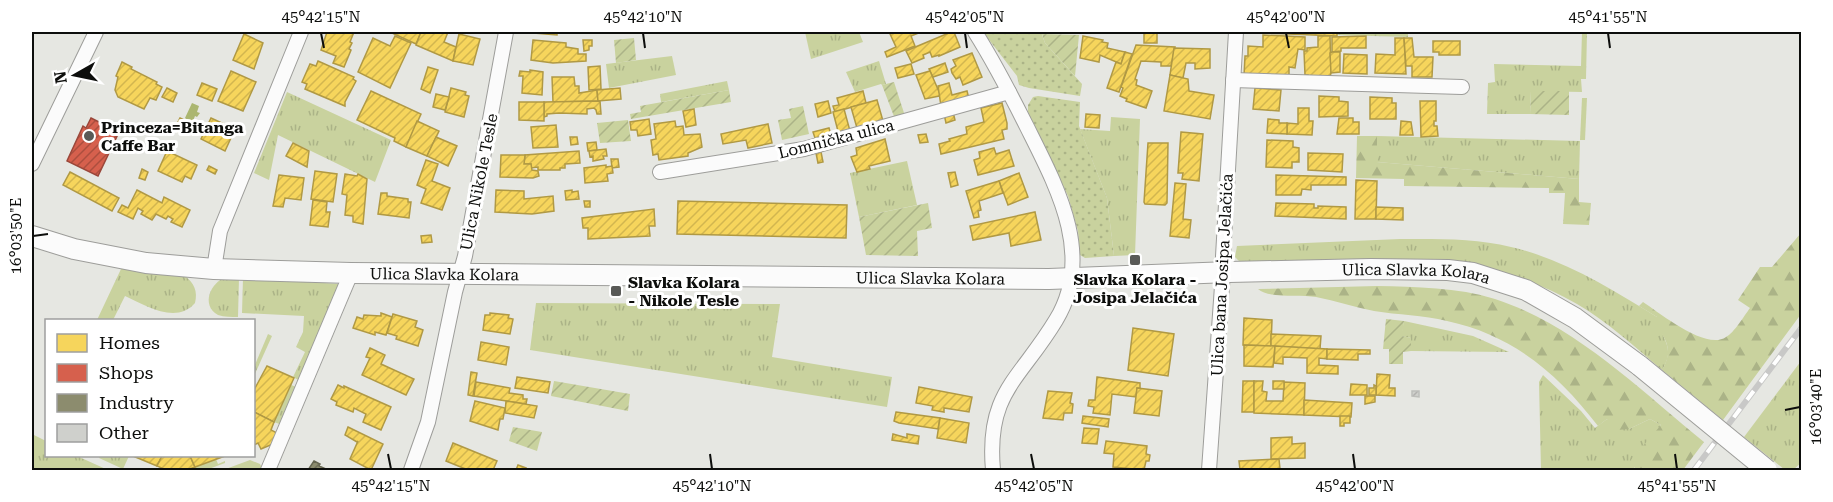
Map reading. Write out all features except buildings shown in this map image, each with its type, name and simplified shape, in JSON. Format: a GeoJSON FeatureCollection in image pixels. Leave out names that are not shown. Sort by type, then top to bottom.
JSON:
{"type":"FeatureCollection","features":[{"type":"Feature","properties":{"kind":"main road","name":"Ulica Slavka Kolara"},"geometry":{"type":"LineString","coordinates":[[32,236],[74,249],[122,259],[214,269],[351,273],[1071,279],[1223,272],[1412,269],[1473,273],[1509,283],[1548,301],[1575,318],[1640,366],[1767,471]]}},
{"type":"Feature","properties":{"kind":"street"},"geometry":{"type":"LineString","coordinates":[[32,164],[96,32]]}},
{"type":"Feature","properties":{"kind":"street"},"geometry":{"type":"LineString","coordinates":[[214,269],[220,231],[301,32]]}},
{"type":"Feature","properties":{"kind":"street","name":"Ulica Nikole Tesle"},"geometry":{"type":"LineString","coordinates":[[411,471],[428,422],[459,274],[465,256],[506,32]]}},
{"type":"Feature","properties":{"kind":"street"},"geometry":{"type":"LineString","coordinates":[[975,32],[1010,92],[1048,170],[1067,215],[1073,247],[1071,279],[1063,306],[1016,375],[997,410],[992,441],[993,471]]}},
{"type":"Feature","properties":{"kind":"street","name":"Ulica bana Josipa Jelačića"},"geometry":{"type":"LineString","coordinates":[[1209,471],[1236,32]]}},
{"type":"Feature","properties":{"kind":"street"},"geometry":{"type":"LineString","coordinates":[[1233,80],[1462,87]]}},
{"type":"Feature","properties":{"kind":"street","name":"Lomnička ulica"},"geometry":{"type":"LineString","coordinates":[[660,172],[804,149],[1010,92]]}},
{"type":"Feature","properties":{"kind":"street"},"geometry":{"type":"LineString","coordinates":[[268,471],[351,273]]}},
{"type":"Feature","properties":{"kind":"green space"},"geometry":{"type":"Polygon","coordinates":[[[805,32],[859,32],[863,42],[811,59],[805,32]]]}},
{"type":"Feature","properties":{"kind":"green space"},"geometry":{"type":"Polygon","coordinates":[[[983,32],[1041,32],[1045,43],[1082,84],[1080,96],[1019,85],[1017,76],[983,32]]]}},
{"type":"Feature","properties":{"kind":"green space"},"geometry":{"type":"Polygon","coordinates":[[[1337,32],[1408,32],[1408,37],[1337,35],[1337,32]]]}},
{"type":"Feature","properties":{"kind":"green space"},"geometry":{"type":"Polygon","coordinates":[[[1582,32],[1587,32],[1586,79],[1581,79],[1582,92],[1531,91],[1530,114],[1487,114],[1488,83],[1495,82],[1494,64],[1581,66],[1582,32]]]}},
{"type":"Feature","properties":{"kind":"green space"},"geometry":{"type":"Polygon","coordinates":[[[1042,34],[1079,35],[1075,76],[1045,43],[1042,34]]]}},
{"type":"Feature","properties":{"kind":"green space"},"geometry":{"type":"Polygon","coordinates":[[[634,38],[636,60],[616,63],[614,40],[634,38]]]}},
{"type":"Feature","properties":{"kind":"green space"},"geometry":{"type":"Polygon","coordinates":[[[672,56],[676,75],[609,88],[606,64],[672,56]]]}},
{"type":"Feature","properties":{"kind":"green space"},"geometry":{"type":"Polygon","coordinates":[[[879,61],[886,84],[855,92],[846,72],[879,61]]]}},
{"type":"Feature","properties":{"kind":"green space"},"geometry":{"type":"Polygon","coordinates":[[[727,81],[729,90],[661,102],[660,94],[727,81]]]}},
{"type":"Feature","properties":{"kind":"green space"},"geometry":{"type":"Polygon","coordinates":[[[894,82],[905,116],[895,119],[882,85],[894,82]]]}},
{"type":"Feature","properties":{"kind":"green space"},"geometry":{"type":"Polygon","coordinates":[[[729,90],[731,102],[631,119],[630,114],[641,112],[640,106],[729,90]]]}},
{"type":"Feature","properties":{"kind":"green space"},"geometry":{"type":"Polygon","coordinates":[[[1531,91],[1569,91],[1569,115],[1530,114],[1531,91]]]}},
{"type":"Feature","properties":{"kind":"green space"},"geometry":{"type":"Polygon","coordinates":[[[287,92],[391,140],[375,182],[278,135],[269,180],[254,173],[287,92]]]}},
{"type":"Feature","properties":{"kind":"green space"},"geometry":{"type":"Polygon","coordinates":[[[1033,97],[1080,102],[1079,126],[1107,198],[1114,256],[1085,258],[1080,255],[1078,231],[1068,196],[1028,112],[1028,105],[1033,97]]]}},
{"type":"Feature","properties":{"kind":"green space"},"geometry":{"type":"Polygon","coordinates":[[[1582,98],[1587,98],[1585,140],[1580,140],[1582,98]]]}},
{"type":"Feature","properties":{"kind":"green space"},"geometry":{"type":"Polygon","coordinates":[[[803,106],[809,134],[782,140],[778,120],[791,118],[789,109],[803,106]]]}},
{"type":"Feature","properties":{"kind":"green space"},"geometry":{"type":"Polygon","coordinates":[[[1111,117],[1140,119],[1135,255],[1114,256],[1107,198],[1080,129],[1110,131],[1111,117]]]}},
{"type":"Feature","properties":{"kind":"green space"},"geometry":{"type":"Polygon","coordinates":[[[628,120],[631,141],[600,143],[597,123],[628,120]]]}},
{"type":"Feature","properties":{"kind":"green space"},"geometry":{"type":"Polygon","coordinates":[[[1357,136],[1377,136],[1377,162],[1579,179],[1579,202],[1591,203],[1589,225],[1563,224],[1565,193],[1549,193],[1549,188],[1404,186],[1404,179],[1356,178],[1357,136]]]}},
{"type":"Feature","properties":{"kind":"green space"},"geometry":{"type":"Polygon","coordinates":[[[1377,136],[1580,141],[1579,179],[1377,162],[1377,136]]]}},
{"type":"Feature","properties":{"kind":"green space"},"geometry":{"type":"Polygon","coordinates":[[[907,161],[917,205],[859,217],[850,173],[907,161]]]}},
{"type":"Feature","properties":{"kind":"green space"},"geometry":{"type":"Polygon","coordinates":[[[928,203],[932,228],[917,231],[918,256],[866,255],[859,217],[928,203]]]}},
{"type":"Feature","properties":{"kind":"green space"},"geometry":{"type":"Polygon","coordinates":[[[1801,233],[1801,314],[1723,420],[1662,370],[1668,351],[1662,334],[1652,324],[1657,317],[1639,306],[1643,302],[1671,322],[1695,335],[1717,340],[1726,337],[1736,328],[1750,308],[1738,300],[1760,267],[1772,267],[1801,233]]]}},
{"type":"Feature","properties":{"kind":"green space"},"geometry":{"type":"Polygon","coordinates":[[[1400,239],[1456,240],[1497,244],[1531,252],[1568,267],[1657,317],[1668,348],[1666,362],[1662,370],[1588,311],[1551,290],[1524,279],[1468,263],[1240,262],[1235,257],[1237,246],[1400,239]]]}},
{"type":"Feature","properties":{"kind":"green space"},"geometry":{"type":"Polygon","coordinates":[[[124,267],[185,276],[194,288],[195,303],[187,309],[170,313],[151,308],[125,296],[114,319],[97,319],[124,267]]]}},
{"type":"Feature","properties":{"kind":"green space"},"geometry":{"type":"Polygon","coordinates":[[[226,277],[239,278],[238,317],[218,315],[210,306],[212,289],[226,277]]]}},
{"type":"Feature","properties":{"kind":"green space"},"geometry":{"type":"Polygon","coordinates":[[[243,278],[340,284],[302,382],[293,377],[305,352],[296,347],[303,332],[304,316],[242,313],[243,278]]]}},
{"type":"Feature","properties":{"kind":"green space"},"geometry":{"type":"Polygon","coordinates":[[[1377,286],[1436,288],[1466,292],[1495,299],[1524,310],[1552,325],[1606,361],[1704,442],[1683,470],[1633,470],[1635,468],[1631,460],[1661,425],[1650,419],[1629,429],[1617,430],[1607,419],[1598,426],[1583,407],[1550,374],[1532,359],[1493,336],[1471,327],[1438,319],[1374,311],[1316,297],[1269,294],[1258,289],[1377,286]]]}},
{"type":"Feature","properties":{"kind":"green space"},"geometry":{"type":"Polygon","coordinates":[[[536,303],[780,304],[772,357],[892,377],[887,407],[530,350],[536,303]]]}},
{"type":"Feature","properties":{"kind":"green space"},"geometry":{"type":"Polygon","coordinates":[[[1386,319],[1404,321],[1402,336],[1411,338],[1411,351],[1403,352],[1403,364],[1389,364],[1389,349],[1383,349],[1386,319]]]}},
{"type":"Feature","properties":{"kind":"green space"},"geometry":{"type":"Polygon","coordinates":[[[1404,321],[1473,336],[1509,352],[1411,351],[1411,338],[1401,336],[1404,321]]]}},
{"type":"Feature","properties":{"kind":"green space"},"geometry":{"type":"Polygon","coordinates":[[[268,334],[272,336],[255,374],[255,365],[268,334]]]}},
{"type":"Feature","properties":{"kind":"green space"},"geometry":{"type":"Polygon","coordinates":[[[1801,361],[1801,463],[1793,470],[1785,470],[1744,437],[1801,361]]]}},
{"type":"Feature","properties":{"kind":"green space"},"geometry":{"type":"Polygon","coordinates":[[[1543,375],[1581,411],[1595,428],[1607,419],[1629,429],[1650,419],[1661,425],[1633,470],[1541,470],[1539,382],[1543,375]]]}},
{"type":"Feature","properties":{"kind":"green space"},"geometry":{"type":"Polygon","coordinates":[[[554,381],[630,394],[628,411],[551,396],[554,381]]]}},
{"type":"Feature","properties":{"kind":"green space"},"geometry":{"type":"Polygon","coordinates":[[[291,385],[299,388],[282,425],[274,422],[291,385]]]}},
{"type":"Feature","properties":{"kind":"green space"},"geometry":{"type":"Polygon","coordinates":[[[513,427],[542,432],[537,451],[509,441],[513,427]]]}},
{"type":"Feature","properties":{"kind":"green space"},"geometry":{"type":"Polygon","coordinates":[[[32,434],[45,440],[45,457],[79,457],[108,470],[32,470],[32,434]]]}},
{"type":"Feature","properties":{"kind":"green space"},"geometry":{"type":"Polygon","coordinates":[[[100,457],[129,457],[123,469],[100,457]]]}},
{"type":"Feature","properties":{"kind":"green space"},"geometry":{"type":"Polygon","coordinates":[[[216,459],[218,464],[225,461],[225,463],[206,470],[196,470],[195,467],[216,459]]]}},
{"type":"Feature","properties":{"kind":"green space"},"geometry":{"type":"Polygon","coordinates":[[[250,460],[260,464],[263,470],[223,470],[250,460]]]}},
{"type":"Feature","properties":{"kind":"shaded area"},"geometry":{"type":"Polygon","coordinates":[[[192,103],[199,106],[197,112],[200,113],[193,121],[189,121],[185,118],[192,103]]]}},
{"type":"Feature","properties":{"kind":"railway"},"geometry":{"type":"LineString","coordinates":[[1694,470],[1802,327]]}},
{"type":"Feature","properties":{"kind":"place","name":"Princeza=Bitanga Caffe Bar"},"geometry":{"type":"Point","coordinates":[89,136]}},
{"type":"Feature","properties":{"kind":"place","name":"Slavka Kolara - Josipa Jelačića"},"geometry":{"type":"Point","coordinates":[1135,260]}},
{"type":"Feature","properties":{"kind":"place","name":"Slavka Kolara - Nikole Tesle"},"geometry":{"type":"Point","coordinates":[616,291]}}]}
